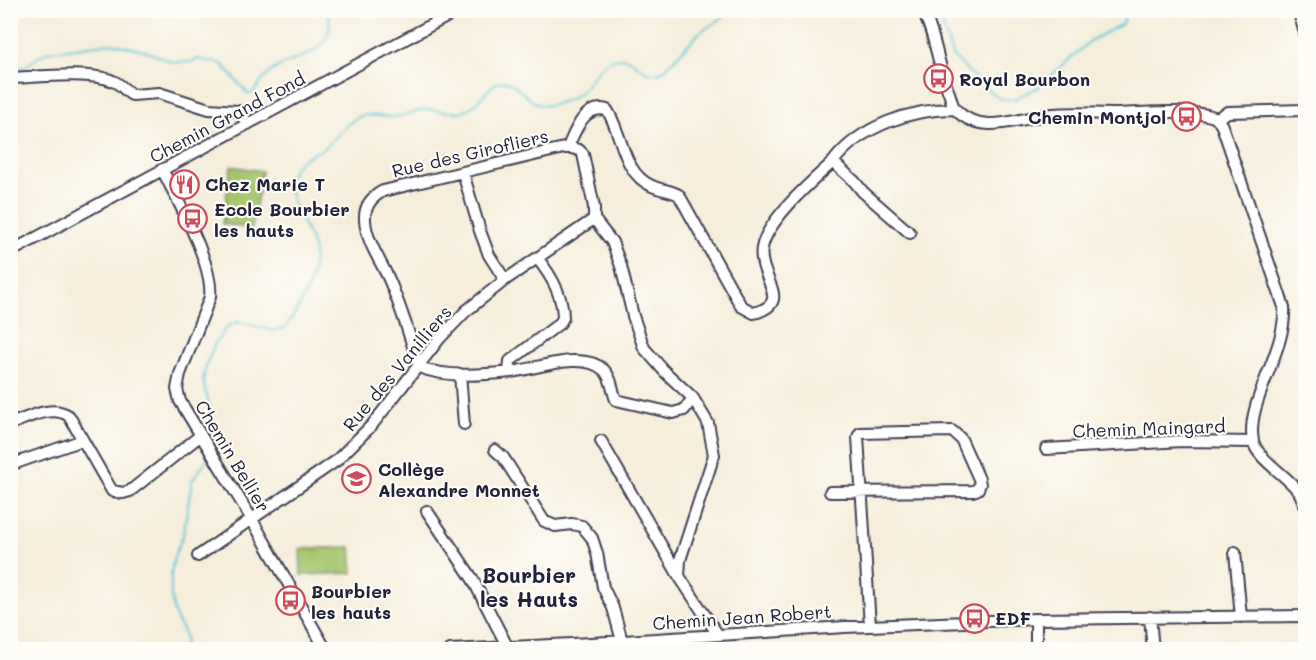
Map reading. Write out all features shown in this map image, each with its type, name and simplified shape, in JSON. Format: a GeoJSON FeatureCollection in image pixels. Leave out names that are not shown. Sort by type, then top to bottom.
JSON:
{"type":"FeatureCollection","features":[{"type":"Feature","properties":{"kind":"street","name":"Chemin Grand Fond"},"geometry":{"type":"LineString","coordinates":[[10,252],[459,10]]}},
{"type":"Feature","properties":{"kind":"street"},"geometry":{"type":"LineString","coordinates":[[922,10],[955,109],[979,123],[995,124],[1053,114],[1193,113],[1217,118],[1222,126],[1284,307],[1285,321],[1281,339],[1256,408],[1253,442],[1259,453],[1300,494],[1305,509]]}},
{"type":"Feature","properties":{"kind":"street"},"geometry":{"type":"LineString","coordinates":[[1298,10],[1305,36]]}},
{"type":"Feature","properties":{"kind":"street"},"geometry":{"type":"LineString","coordinates":[[10,78],[94,77],[118,84],[132,94],[164,94],[209,109],[238,111],[248,124]]}},
{"type":"Feature","properties":{"kind":"street"},"geometry":{"type":"LineString","coordinates":[[568,147],[578,124],[588,114],[602,109],[607,110],[629,164],[638,177],[653,187],[679,195],[741,306],[754,313],[767,309],[774,300],[775,294],[763,268],[762,246],[773,226],[798,195],[856,137],[908,116],[955,109]]}},
{"type":"Feature","properties":{"kind":"street"},"geometry":{"type":"LineString","coordinates":[[1217,118],[1228,112],[1305,110]]}},
{"type":"Feature","properties":{"kind":"street","name":"Rue des Girofliers"},"geometry":{"type":"LineString","coordinates":[[419,367],[403,313],[367,231],[365,220],[367,205],[376,194],[568,147],[579,150],[583,154],[594,207],[594,219]]}},
{"type":"Feature","properties":{"kind":"street"},"geometry":{"type":"LineString","coordinates":[[833,162],[910,233]]}},
{"type":"Feature","properties":{"kind":"street","name":"Chemin Bellier"},"geometry":{"type":"LineString","coordinates":[[162,169],[203,257],[211,288],[210,297],[180,374],[177,389],[180,401],[251,518],[326,650]]}},
{"type":"Feature","properties":{"kind":"street"},"geometry":{"type":"LineString","coordinates":[[463,173],[489,255],[506,280]]}},
{"type":"Feature","properties":{"kind":"street"},"geometry":{"type":"LineString","coordinates":[[594,219],[612,242],[628,292],[639,338],[644,348],[693,398],[708,423],[714,455],[680,560],[680,576]]}},
{"type":"Feature","properties":{"kind":"street","name":"Rue des Vanilliers"},"geometry":{"type":"LineString","coordinates":[[198,556],[336,461],[366,432],[440,339],[466,311],[506,280],[594,219]]}},
{"type":"Feature","properties":{"kind":"street"},"geometry":{"type":"LineString","coordinates":[[509,372],[510,361],[560,323],[563,318],[553,280],[537,258]]}},
{"type":"Feature","properties":{"kind":"street"},"geometry":{"type":"LineString","coordinates":[[419,367],[430,371],[460,374],[509,372],[568,361],[581,361],[593,363],[607,372],[616,400],[673,413],[684,410],[693,398]]}},
{"type":"Feature","properties":{"kind":"street"},"geometry":{"type":"LineString","coordinates":[[460,374],[464,424]]}},
{"type":"Feature","properties":{"kind":"street"},"geometry":{"type":"LineString","coordinates":[[10,424],[48,411],[64,412],[69,416],[112,491],[123,493],[130,491],[201,435]]}},
{"type":"Feature","properties":{"kind":"street"},"geometry":{"type":"LineString","coordinates":[[830,492],[862,493],[973,491],[978,489],[980,484],[961,439],[952,431],[866,431],[860,433],[858,437],[862,493],[870,626]]}},
{"type":"Feature","properties":{"kind":"street"},"geometry":{"type":"LineString","coordinates":[[10,465],[83,440]]}},
{"type":"Feature","properties":{"kind":"street"},"geometry":{"type":"LineString","coordinates":[[601,441],[680,576],[718,635]]}},
{"type":"Feature","properties":{"kind":"street","name":"Chemin Maingard"},"geometry":{"type":"LineString","coordinates":[[1046,449],[1182,441],[1253,442]]}},
{"type":"Feature","properties":{"kind":"street"},"geometry":{"type":"LineString","coordinates":[[495,450],[504,457],[544,521],[555,526],[576,525],[587,531],[597,553],[603,586],[613,608],[622,641]]}},
{"type":"Feature","properties":{"kind":"street"},"geometry":{"type":"LineString","coordinates":[[427,511],[472,578],[507,646]]}},
{"type":"Feature","properties":{"kind":"street"},"geometry":{"type":"LineString","coordinates":[[1235,552],[1241,617]]}},
{"type":"Feature","properties":{"kind":"street","name":"Chemin Jean Robert"},"geometry":{"type":"LineString","coordinates":[[450,650],[1036,619],[1305,616]]}},
{"type":"Feature","properties":{"kind":"street"},"geometry":{"type":"LineString","coordinates":[[1150,617],[1152,650]]}},
{"type":"Feature","properties":{"kind":"street"},"geometry":{"type":"LineString","coordinates":[[1036,619],[1036,650]]}},
{"type":"Feature","properties":{"kind":"green space"},"geometry":{"type":"Polygon","coordinates":[[[231,166],[262,171],[252,229],[222,224],[231,166]]]}},
{"type":"Feature","properties":{"kind":"green space"},"geometry":{"type":"Polygon","coordinates":[[[351,547],[353,573],[301,575],[300,549],[351,547]]]}},
{"type":"Feature","properties":{"kind":"waterway"},"geometry":{"type":"LineString","coordinates":[[10,71],[24,67],[46,52],[111,43],[143,50],[172,62],[191,62],[198,59],[222,64],[248,94],[252,94],[274,69],[307,55],[325,41],[330,22],[328,10]]}},
{"type":"Feature","properties":{"kind":"waterway"},"geometry":{"type":"LineString","coordinates":[[218,439],[203,381],[206,365],[215,343],[227,327],[238,322],[274,331],[285,328],[301,304],[311,278],[313,247],[290,190],[290,179],[294,168],[301,161],[324,148],[350,122],[361,116],[397,117],[428,110],[460,112],[473,105],[498,82],[503,81],[514,85],[536,103],[550,105],[576,95],[596,72],[612,59],[626,58],[649,72],[663,71],[700,32],[735,10]]}},
{"type":"Feature","properties":{"kind":"waterway"},"geometry":{"type":"LineString","coordinates":[[940,10],[953,57],[1000,99],[1014,99],[1037,88],[1090,41],[1122,24],[1128,10]]}},
{"type":"Feature","properties":{"kind":"waterway"},"geometry":{"type":"LineString","coordinates":[[182,650],[185,636],[174,613],[171,573],[174,557],[183,535],[192,481],[207,459]]}},
{"type":"Feature","properties":{"kind":"place","name":"Royal Bourbon"},"geometry":{"type":"Point","coordinates":[938,79]}},
{"type":"Feature","properties":{"kind":"place","name":"Chemin Montjol"},"geometry":{"type":"Point","coordinates":[1187,117]}},
{"type":"Feature","properties":{"kind":"place","name":"Chez Marie T"},"geometry":{"type":"Point","coordinates":[184,184]}},
{"type":"Feature","properties":{"kind":"place","name":"Ecole Bourbier les hauts"},"geometry":{"type":"Point","coordinates":[193,219]}},
{"type":"Feature","properties":{"kind":"place","name":"Collège Alexandre Monnet"},"geometry":{"type":"Point","coordinates":[357,479]}},
{"type":"Feature","properties":{"kind":"place","name":"Bourbier les hauts"},"geometry":{"type":"Point","coordinates":[290,601]}},
{"type":"Feature","properties":{"kind":"place","name":"EDF"},"geometry":{"type":"Point","coordinates":[974,618]}},
{"type":"Feature","properties":{"kind":"district","name":"Bourbier les Hauts"},"geometry":{"type":"Point","coordinates":[529,586]}}]}
